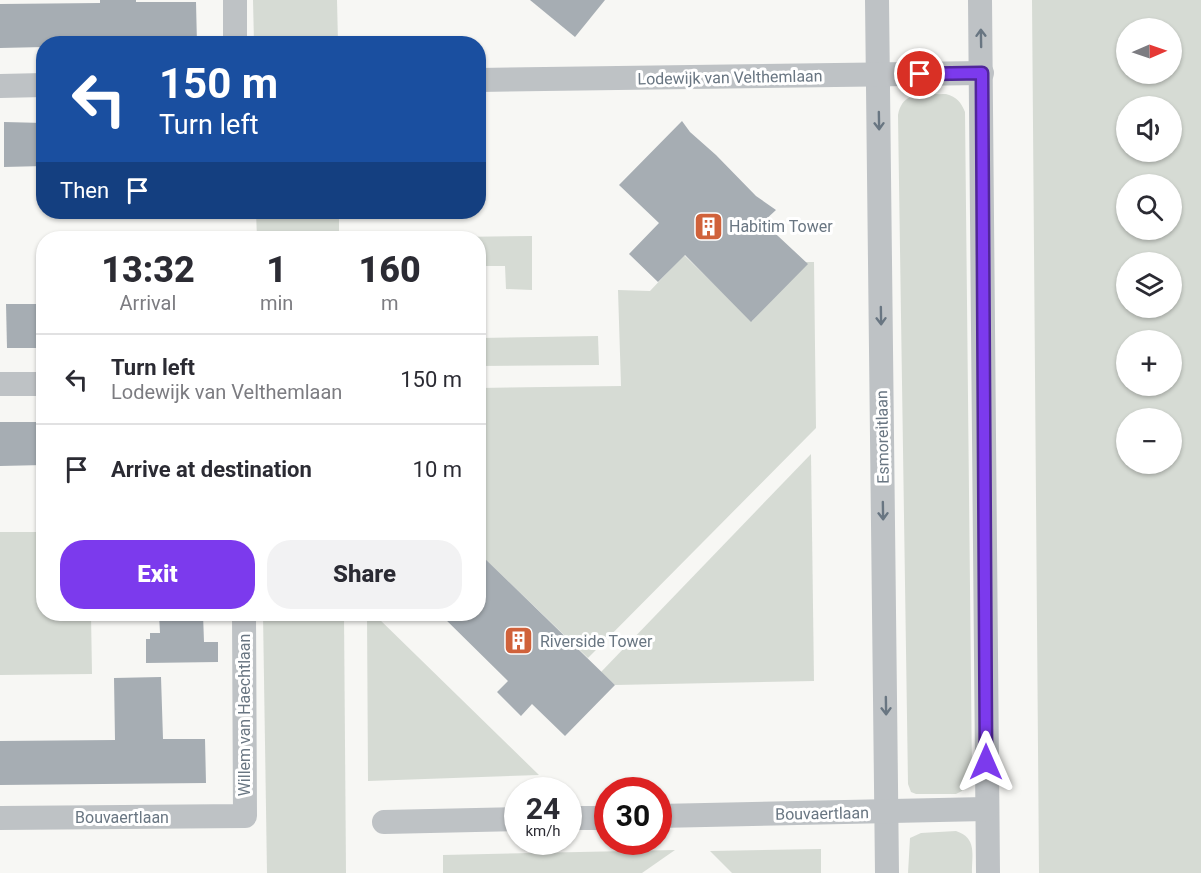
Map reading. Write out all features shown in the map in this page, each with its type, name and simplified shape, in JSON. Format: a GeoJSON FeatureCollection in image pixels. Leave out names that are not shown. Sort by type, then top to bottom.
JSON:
{"type":"FeatureCollection","features":[{"type":"Feature","properties":{"kind":"street"},"geometry":{"type":"LineString","coordinates":[[235,0],[235,36]]}},
{"type":"Feature","properties":{"kind":"street","name":"Esmoreitlaan"},"geometry":{"type":"LineString","coordinates":[[877,0],[887,873]]}},
{"type":"Feature","properties":{"kind":"street"},"geometry":{"type":"LineString","coordinates":[[980,0],[988,873]]}},
{"type":"Feature","properties":{"kind":"street","name":"Lodewijk van Velthemlaan"},"geometry":{"type":"LineString","coordinates":[[486,80],[982,73]]}},
{"type":"Feature","properties":{"kind":"street"},"geometry":{"type":"LineString","coordinates":[[0,86],[36,85]]}},
{"type":"Feature","properties":{"kind":"street"},"geometry":{"type":"LineString","coordinates":[[0,384],[36,384]]}},
{"type":"Feature","properties":{"kind":"street","name":"Willem van Haechtlaan"},"geometry":{"type":"LineString","coordinates":[[244,621],[245,816]]}},
{"type":"Feature","properties":{"kind":"street","name":"Bouvaertlaan"},"geometry":{"type":"LineString","coordinates":[[672,816],[986,809]]}},
{"type":"Feature","properties":{"kind":"street","name":"Bouvaertlaan"},"geometry":{"type":"LineString","coordinates":[[0,818],[245,816]]}},
{"type":"Feature","properties":{"kind":"street"},"geometry":{"type":"LineString","coordinates":[[384,822],[504,819]]}},
{"type":"Feature","properties":{"kind":"shaded area"},"geometry":{"type":"Polygon","coordinates":[[[253,0],[337,0],[338,36],[254,36],[253,0]]]}},
{"type":"Feature","properties":{"kind":"shaded area"},"geometry":{"type":"Polygon","coordinates":[[[1032,0],[1201,0],[1201,873],[1039,873],[1032,0]]]}},
{"type":"Feature","properties":{"kind":"shaded area"},"geometry":{"type":"Polygon","coordinates":[[[923,94],[946,94],[958,100],[965,112],[972,777],[966,789],[956,794],[916,794],[911,792],[908,784],[898,115],[905,101],[910,97],[923,94]]]}},
{"type":"Feature","properties":{"kind":"shaded area"},"geometry":{"type":"Polygon","coordinates":[[[256,219],[339,219],[339,231],[257,231],[256,219]]]}},
{"type":"Feature","properties":{"kind":"shaded area"},"geometry":{"type":"Polygon","coordinates":[[[532,236],[532,290],[506,289],[505,266],[486,266],[486,237],[532,236]]]}},
{"type":"Feature","properties":{"kind":"shaded area"},"geometry":{"type":"Polygon","coordinates":[[[684,255],[752,321],[806,262],[814,262],[816,428],[588,658],[486,560],[486,388],[621,386],[618,290],[650,291],[684,255]]]}},
{"type":"Feature","properties":{"kind":"shaded area"},"geometry":{"type":"Polygon","coordinates":[[[598,336],[599,365],[486,366],[486,338],[598,336]]]}},
{"type":"Feature","properties":{"kind":"shaded area"},"geometry":{"type":"Polygon","coordinates":[[[811,454],[814,681],[615,685],[601,672],[811,454]]]}},
{"type":"Feature","properties":{"kind":"shaded area"},"geometry":{"type":"Polygon","coordinates":[[[0,532],[36,532],[36,621],[91,621],[92,674],[0,675],[0,532]]]}},
{"type":"Feature","properties":{"kind":"shaded area"},"geometry":{"type":"Polygon","coordinates":[[[263,621],[344,621],[346,873],[267,873],[263,621]]]}},
{"type":"Feature","properties":{"kind":"shaded area"},"geometry":{"type":"Polygon","coordinates":[[[367,621],[381,621],[539,775],[368,781],[367,621]]]}},
{"type":"Feature","properties":{"kind":"shaded area"},"geometry":{"type":"Polygon","coordinates":[[[956,831],[963,834],[970,842],[972,873],[908,873],[910,838],[921,833],[956,831]]]}},
{"type":"Feature","properties":{"kind":"shaded area"},"geometry":{"type":"Polygon","coordinates":[[[821,849],[821,873],[732,873],[710,851],[821,849]]]}},
{"type":"Feature","properties":{"kind":"shaded area"},"geometry":{"type":"Polygon","coordinates":[[[582,852],[594,852],[594,855],[668,855],[642,873],[443,873],[443,855],[582,855],[582,852]]]}},
{"type":"Feature","properties":{"kind":"building"},"geometry":{"type":"Polygon","coordinates":[[[100,0],[196,2],[197,36],[36,36],[36,47],[0,48],[0,4],[100,3],[100,0]]]}},
{"type":"Feature","properties":{"kind":"building"},"geometry":{"type":"Polygon","coordinates":[[[530,0],[605,0],[575,37],[530,0]]]}},
{"type":"Feature","properties":{"kind":"building","name":"Habitim Tower"},"geometry":{"type":"Polygon","coordinates":[[[682,121],[690,132],[756,196],[776,210],[763,222],[808,264],[751,322],[685,255],[658,282],[629,254],[659,223],[619,185],[682,121]]]}},
{"type":"Feature","properties":{"kind":"building"},"geometry":{"type":"Polygon","coordinates":[[[4,122],[36,123],[36,166],[4,167],[4,122]]]}},
{"type":"Feature","properties":{"kind":"building"},"geometry":{"type":"Polygon","coordinates":[[[6,304],[36,304],[36,348],[7,348],[6,304]]]}},
{"type":"Feature","properties":{"kind":"building"},"geometry":{"type":"Polygon","coordinates":[[[0,422],[36,422],[36,465],[0,466],[0,422]]]}},
{"type":"Feature","properties":{"kind":"building","name":"Riverside Tower"},"geometry":{"type":"Polygon","coordinates":[[[486,560],[615,685],[565,736],[532,704],[521,716],[497,692],[508,681],[447,621],[486,621],[486,560]]]}},
{"type":"Feature","properties":{"kind":"building"},"geometry":{"type":"Polygon","coordinates":[[[159,621],[203,621],[204,642],[218,642],[218,662],[146,663],[146,639],[150,639],[150,633],[160,633],[159,621]]]}},
{"type":"Feature","properties":{"kind":"building"},"geometry":{"type":"Polygon","coordinates":[[[161,677],[163,739],[205,739],[206,783],[0,785],[0,741],[115,740],[114,678],[161,677]]]}},
{"type":"Feature","properties":{"kind":"place","name":"Habitim Tower"},"geometry":{"type":"Point","coordinates":[708,226]}},
{"type":"Feature","properties":{"kind":"place","name":"Riverside Tower"},"geometry":{"type":"Point","coordinates":[519,641]}},
{"type":"Feature","properties":{"kind":"route"},"geometry":{"type":"LineString","coordinates":[[920,74],[982,73],[986,762]]}}]}
